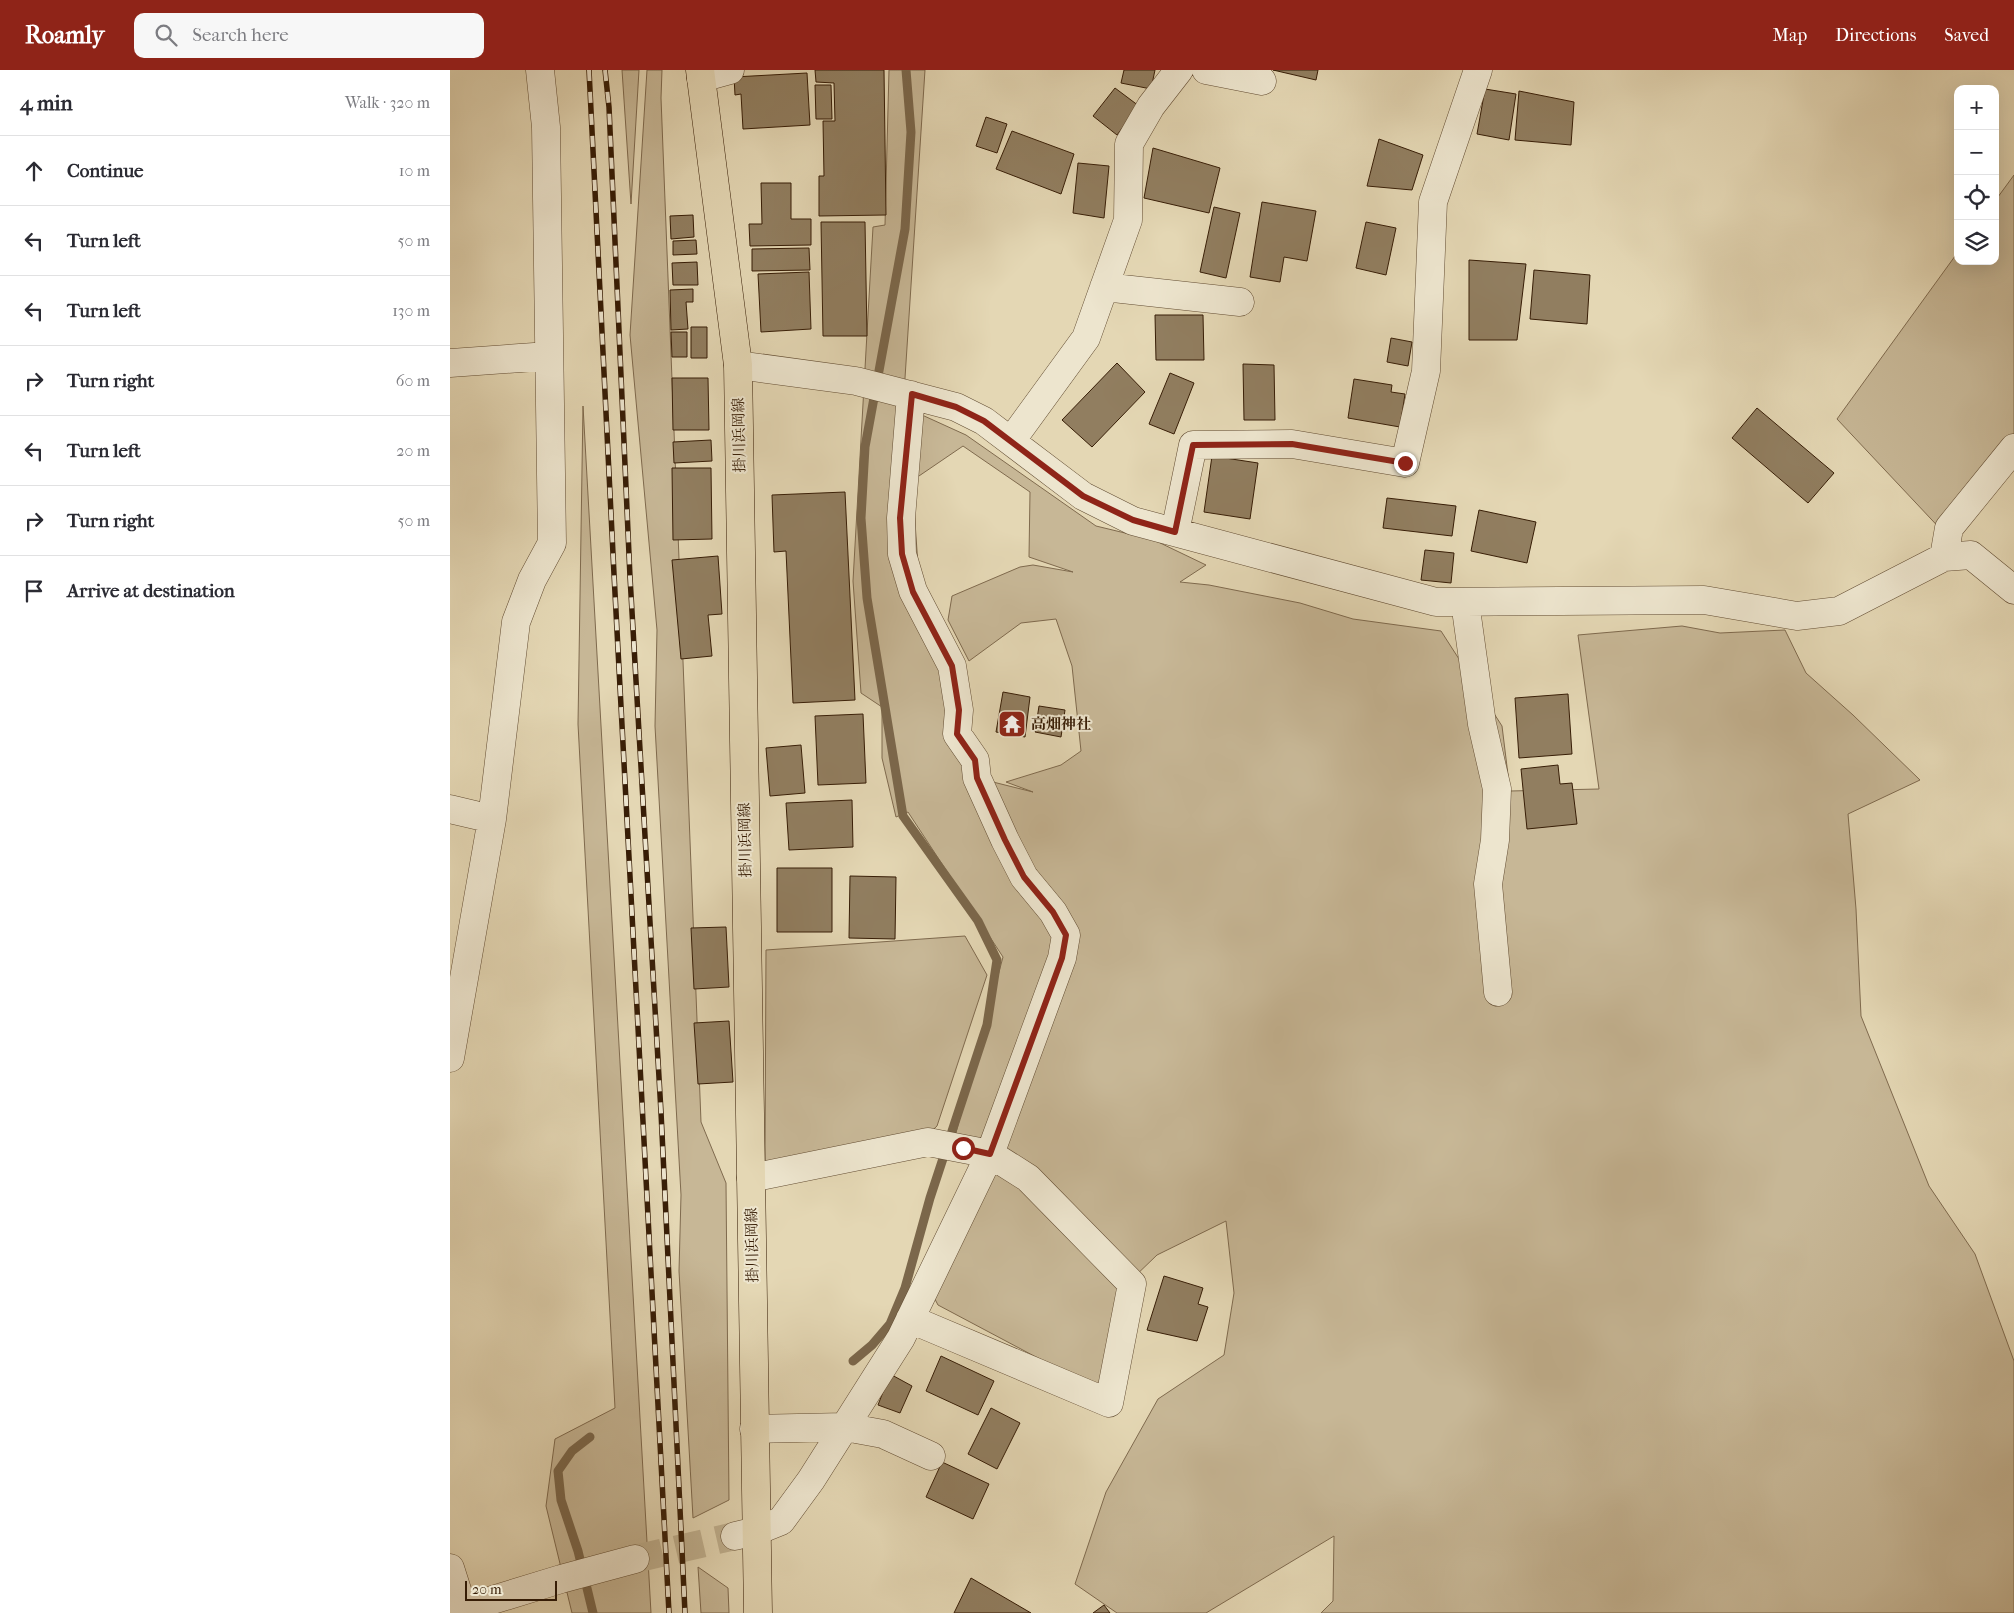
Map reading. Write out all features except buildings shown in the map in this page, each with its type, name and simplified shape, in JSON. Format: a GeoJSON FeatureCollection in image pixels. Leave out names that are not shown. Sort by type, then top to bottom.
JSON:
{"type":"FeatureCollection","features":[{"type":"Feature","properties":{"kind":"main road","name":"掛川浜岡線"},"geometry":{"type":"LineString","coordinates":[[700,74],[738,365],[754,1429],[746,1534],[758,1613]]}},
{"type":"Feature","properties":{"kind":"street"},"geometry":{"type":"LineString","coordinates":[[450,1058],[492,819],[516,622],[532,580],[552,543],[546,127],[540,70]]}},
{"type":"Feature","properties":{"kind":"street"},"geometry":{"type":"LineString","coordinates":[[700,74],[730,70]]}},
{"type":"Feature","properties":{"kind":"street"},"geometry":{"type":"LineString","coordinates":[[1011,441],[1086,338],[1128,220],[1129,144],[1151,106],[1179,70]]}},
{"type":"Feature","properties":{"kind":"street"},"geometry":{"type":"LineString","coordinates":[[1206,70],[1262,81]]}},
{"type":"Feature","properties":{"kind":"street"},"geometry":{"type":"LineString","coordinates":[[1175,532],[1193,445],[1292,444],[1405,463],[1426,372],[1433,202],[1478,70]]}},
{"type":"Feature","properties":{"kind":"street"},"geometry":{"type":"LineString","coordinates":[[1104,287],[1240,302]]}},
{"type":"Feature","properties":{"kind":"street"},"geometry":{"type":"LineString","coordinates":[[450,363],[549,356]]}},
{"type":"Feature","properties":{"kind":"street"},"geometry":{"type":"LineString","coordinates":[[738,365],[856,381],[956,407],[984,421],[1083,496],[1133,520],[1436,602],[1704,600],[1797,616],[1839,612],[1944,557],[1970,554],[2014,590]]}},
{"type":"Feature","properties":{"kind":"street"},"geometry":{"type":"LineString","coordinates":[[746,1534],[781,1521],[811,1480],[901,1338],[990,1154],[1062,958],[1066,935],[1053,912],[1024,877],[977,778],[975,760],[957,734],[959,710],[952,666],[913,592],[902,554],[900,518],[905,393]]}},
{"type":"Feature","properties":{"kind":"street"},"geometry":{"type":"LineString","coordinates":[[1944,557],[1949,528],[2014,448]]}},
{"type":"Feature","properties":{"kind":"street"},"geometry":{"type":"LineString","coordinates":[[1465,602],[1482,724],[1497,789],[1495,840],[1488,884],[1498,992]]}},
{"type":"Feature","properties":{"kind":"street"},"geometry":{"type":"LineString","coordinates":[[450,809],[492,819]]}},
{"type":"Feature","properties":{"kind":"street"},"geometry":{"type":"LineString","coordinates":[[751,1178],[928,1142],[990,1154],[1028,1178],[1132,1284],[1109,1403],[910,1319]]}},
{"type":"Feature","properties":{"kind":"street"},"geometry":{"type":"LineString","coordinates":[[754,1429],[845,1427],[883,1434],[930,1456]]}},
{"type":"Feature","properties":{"kind":"street"},"geometry":{"type":"LineString","coordinates":[[450,1568],[457,1611],[561,1578],[636,1559]]}},
{"type":"Feature","properties":{"kind":"shaded area"},"geometry":{"type":"Polygon","coordinates":[[[622,70],[639,70],[631,204],[622,70]]]}},
{"type":"Feature","properties":{"kind":"shaded area"},"geometry":{"type":"Polygon","coordinates":[[[647,70],[662,70],[661,98],[701,1122],[726,1183],[729,1500],[693,1518],[679,1271],[681,1195],[655,726],[657,630],[630,335],[647,70]]]}},
{"type":"Feature","properties":{"kind":"shaded area"},"geometry":{"type":"Polygon","coordinates":[[[889,70],[925,70],[905,378],[920,594],[977,778],[1033,792],[1006,782],[1061,765],[1081,751],[1072,666],[1056,619],[1021,623],[969,661],[948,620],[952,596],[1020,567],[1033,565],[1073,572],[1029,557],[1030,492],[963,446],[916,478],[922,415],[966,435],[1096,526],[1154,540],[1206,565],[1180,582],[1209,585],[1300,603],[1353,619],[1441,631],[1502,726],[1510,791],[1599,789],[1578,635],[1682,626],[1720,633],[1785,630],[1806,673],[1853,715],[1920,780],[1848,814],[1856,909],[1861,1016],[1929,1186],[1975,1254],[2014,1361],[2014,1613],[1321,1613],[1333,1601],[1334,1536],[1206,1613],[1117,1613],[1075,1584],[1106,1492],[1158,1399],[1224,1355],[1234,1293],[1226,1221],[1157,1255],[1130,1281],[1117,1400],[938,1305],[927,1284],[978,1145],[954,1140],[1003,957],[908,812],[896,817],[882,758],[882,707],[861,693],[853,581],[873,227],[885,225],[889,70]]]}},
{"type":"Feature","properties":{"kind":"shaded area"},"geometry":{"type":"Polygon","coordinates":[[[2014,175],[2014,447],[1947,536],[1837,419],[1954,258],[1954,265],[1999,265],[1999,196],[2014,175]]]}},
{"type":"Feature","properties":{"kind":"shaded area"},"geometry":{"type":"Polygon","coordinates":[[[583,406],[651,1613],[572,1613],[546,1506],[555,1439],[615,1408],[578,724],[583,406]]]}},
{"type":"Feature","properties":{"kind":"shaded area"},"geometry":{"type":"Polygon","coordinates":[[[965,936],[987,975],[937,1126],[918,1144],[765,1161],[766,950],[965,936]]]}},
{"type":"Feature","properties":{"kind":"shaded area"},"geometry":{"type":"Polygon","coordinates":[[[698,1567],[728,1588],[729,1613],[701,1613],[698,1567]]]}},
{"type":"Feature","properties":{"kind":"waterway"},"geometry":{"type":"LineString","coordinates":[[853,1361],[872,1345],[890,1324],[905,1288],[930,1198],[987,1025],[997,960],[978,921],[903,816],[867,598],[861,518],[865,447],[905,229],[911,132],[906,70]]}},
{"type":"Feature","properties":{"kind":"waterway"},"geometry":{"type":"LineString","coordinates":[[590,1437],[572,1451],[558,1471],[561,1500],[578,1551],[593,1613]]}},
{"type":"Feature","properties":{"kind":"tunnel"},"geometry":{"type":"LineString","coordinates":[[635,1559],[735,1536]]}},
{"type":"Feature","properties":{"kind":"railway"},"geometry":{"type":"LineString","coordinates":[[589,70],[669,1613]]}},
{"type":"Feature","properties":{"kind":"railway"},"geometry":{"type":"LineString","coordinates":[[605,70],[609,107],[630,577],[661,1112],[685,1613]]}},
{"type":"Feature","properties":{"kind":"place","name":"高畑神社"},"geometry":{"type":"Point","coordinates":[1012,724]}},
{"type":"Feature","properties":{"kind":"route"},"geometry":{"type":"LineString","coordinates":[[963,1148],[990,1154],[1062,958],[1066,935],[1053,912],[1024,877],[977,778],[975,760],[957,734],[959,710],[952,666],[913,592],[902,554],[900,518],[912,394],[956,407],[984,421],[1083,496],[1133,520],[1175,532],[1193,445],[1292,444],[1405,463]]}}]}
